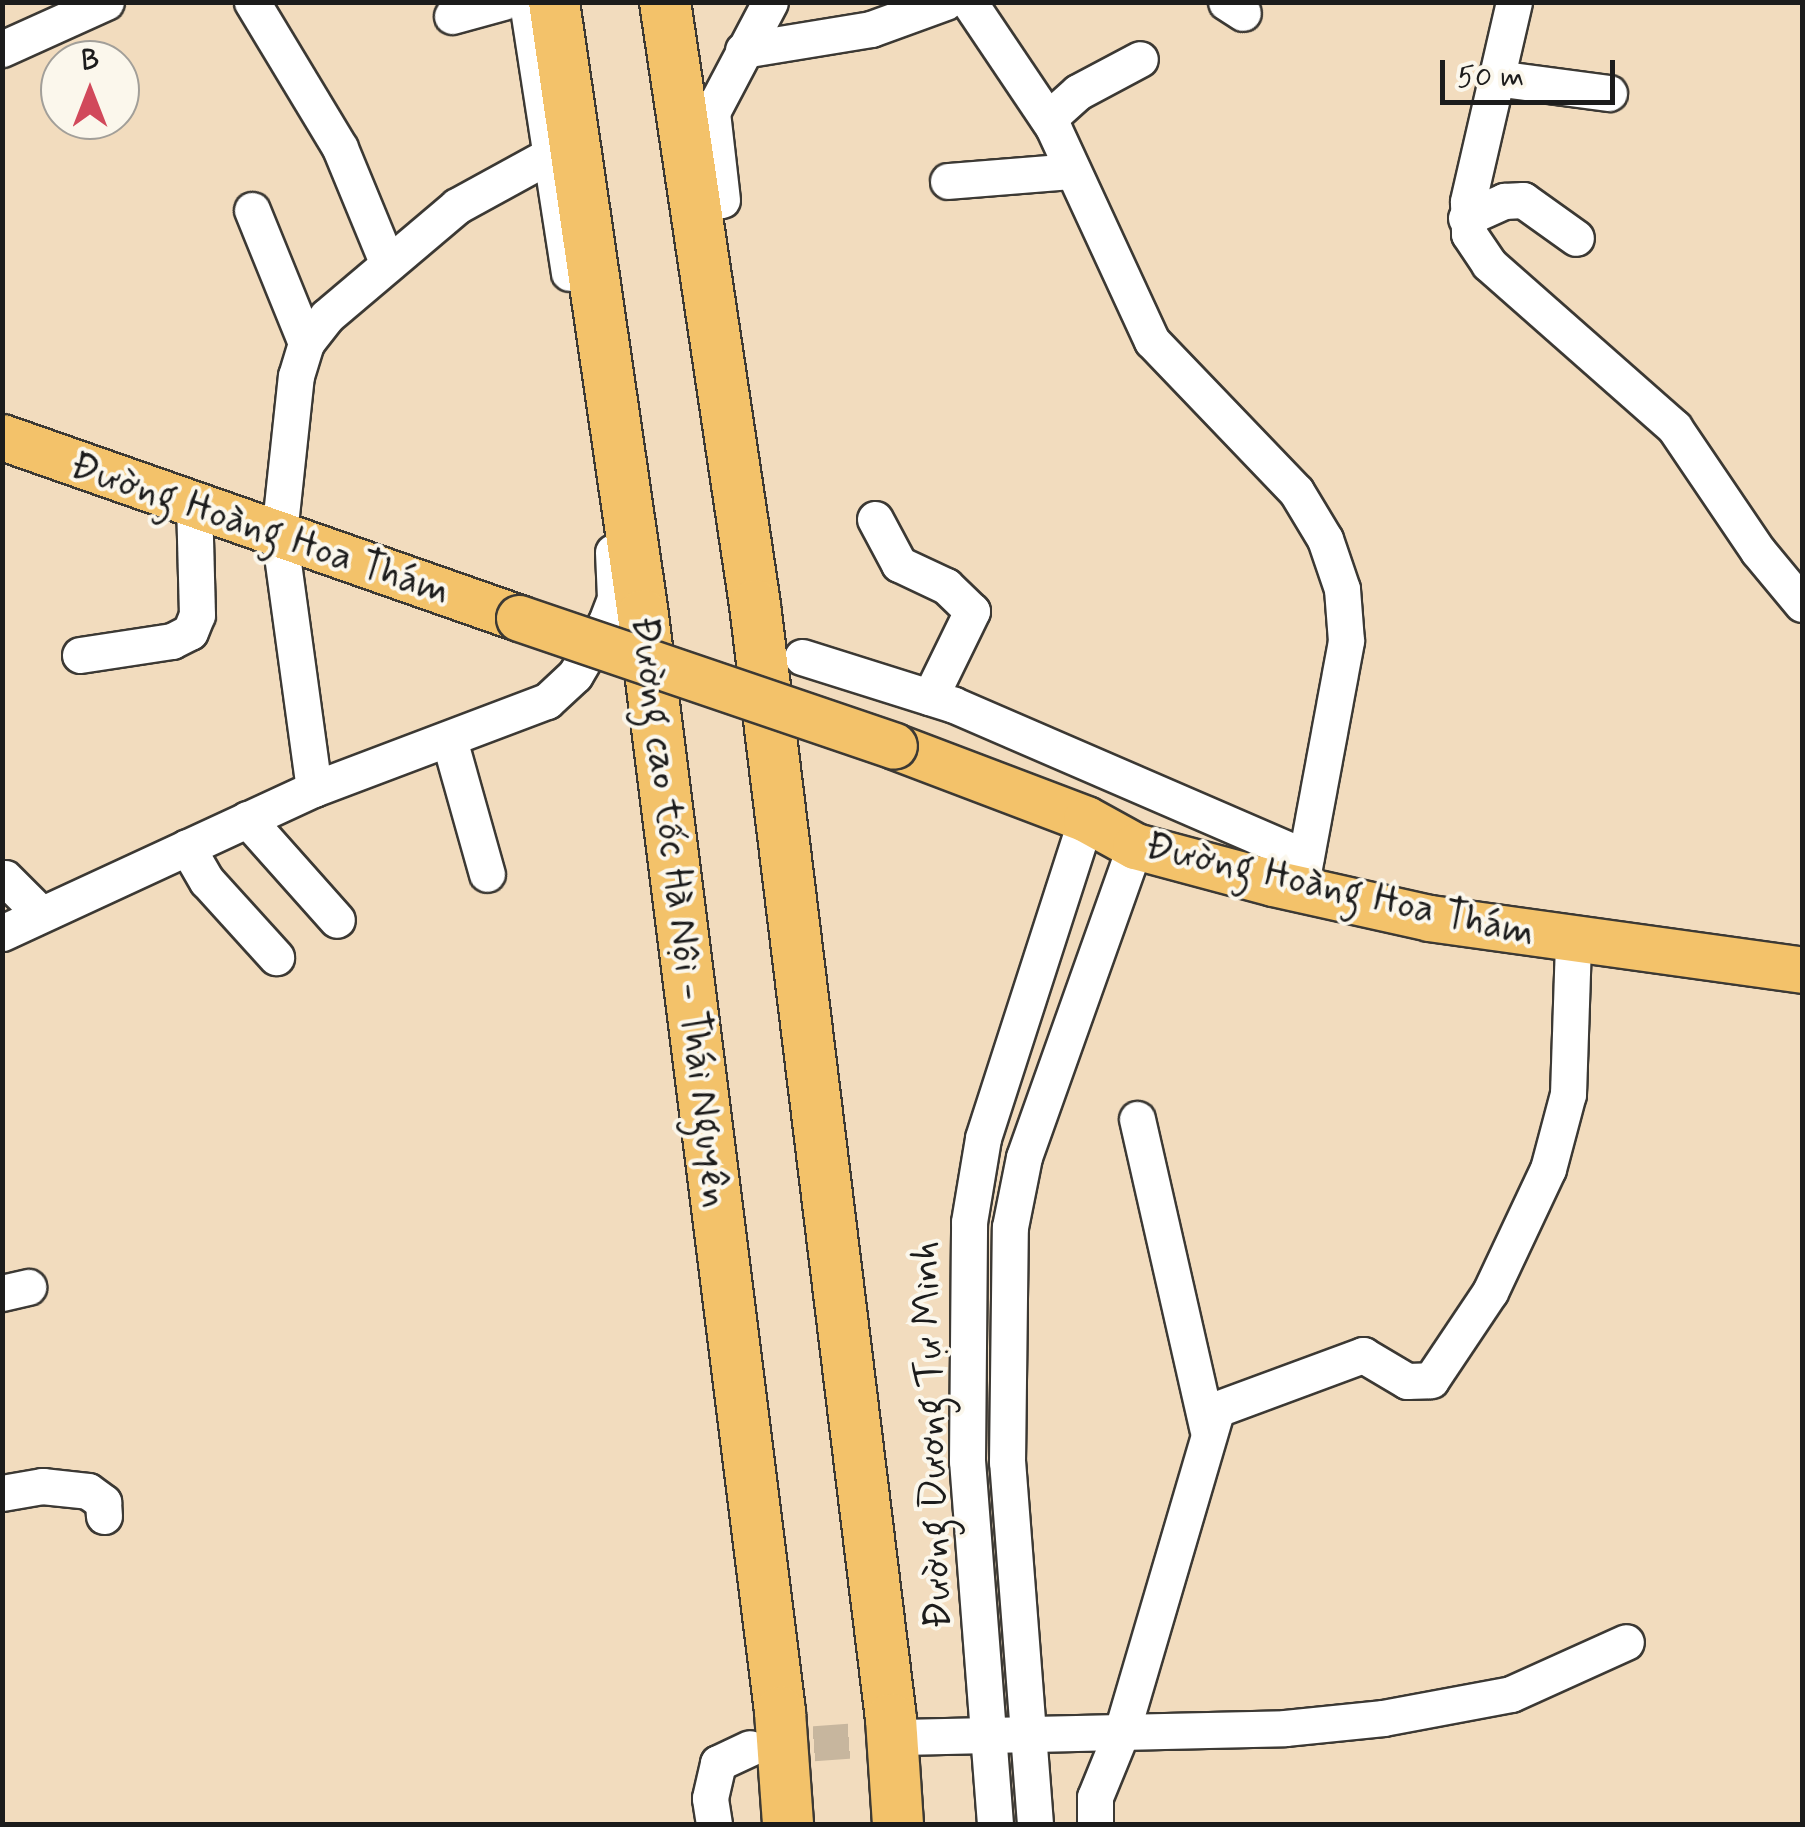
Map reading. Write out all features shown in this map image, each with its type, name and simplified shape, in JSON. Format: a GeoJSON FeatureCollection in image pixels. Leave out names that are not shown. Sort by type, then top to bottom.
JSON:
{"type":"FeatureCollection","features":[{"type":"Feature","properties":{"kind":"highway","name":"Đường cao tốc Hà Nội - Thái Nguyên"},"geometry":{"type":"LineString","coordinates":[[554,2],[644,614],[778,1692],[788,1824]]}},
{"type":"Feature","properties":{"kind":"highway"},"geometry":{"type":"LineString","coordinates":[[664,2],[756,604],[891,1719],[898,1824]]}},
{"type":"Feature","properties":{"kind":"main road","name":"Đường Hoàng Hoa Thám"},"geometry":{"type":"LineString","coordinates":[[2,437],[894,746],[1086,820],[1135,846],[1303,873],[1573,941],[1802,970]]}},
{"type":"Feature","properties":{"kind":"street"},"geometry":{"type":"LineString","coordinates":[[2,49],[106,2]]}},
{"type":"Feature","properties":{"kind":"street"},"geometry":{"type":"LineString","coordinates":[[252,2],[331,132],[387,262]]}},
{"type":"Feature","properties":{"kind":"street"},"geometry":{"type":"LineString","coordinates":[[452,16],[503,2]]}},
{"type":"Feature","properties":{"kind":"street"},"geometry":{"type":"LineString","coordinates":[[2,933],[314,790],[547,701],[593,648],[615,598],[527,2]]}},
{"type":"Feature","properties":{"kind":"street"},"geometry":{"type":"LineString","coordinates":[[722,200],[712,112],[770,2]]}},
{"type":"Feature","properties":{"kind":"street"},"geometry":{"type":"LineString","coordinates":[[743,50],[871,29],[944,2]]}},
{"type":"Feature","properties":{"kind":"street"},"geometry":{"type":"LineString","coordinates":[[802,657],[930,696],[1303,873],[1346,642],[1342,589],[1325,540],[1296,491],[1152,341],[1048,118],[969,2]]}},
{"type":"Feature","properties":{"kind":"street"},"geometry":{"type":"LineString","coordinates":[[1514,2],[1466,218],[1489,264],[1674,427],[1758,552],[1802,604]]}},
{"type":"Feature","properties":{"kind":"street"},"geometry":{"type":"LineString","coordinates":[[1048,118],[1078,92],[1140,59]]}},
{"type":"Feature","properties":{"kind":"street"},"geometry":{"type":"LineString","coordinates":[[1495,78],[1609,93]]}},
{"type":"Feature","properties":{"kind":"street"},"geometry":{"type":"LineString","coordinates":[[314,790],[279,534],[296,376],[306,343],[387,262],[485,187],[550,155]]}},
{"type":"Feature","properties":{"kind":"street"},"geometry":{"type":"LineString","coordinates":[[948,181],[1072,171]]}},
{"type":"Feature","properties":{"kind":"street"},"geometry":{"type":"LineString","coordinates":[[1466,218],[1504,200],[1522,200],[1576,238]]}},
{"type":"Feature","properties":{"kind":"street"},"geometry":{"type":"LineString","coordinates":[[252,210],[306,343]]}},
{"type":"Feature","properties":{"kind":"street"},"geometry":{"type":"LineString","coordinates":[[80,655],[172,642],[190,632],[198,615],[194,503]]}},
{"type":"Feature","properties":{"kind":"street"},"geometry":{"type":"LineString","coordinates":[[875,520],[899,564],[946,586],[972,611],[930,696]]}},
{"type":"Feature","properties":{"kind":"street"},"geometry":{"type":"LineString","coordinates":[[449,738],[486,874]]}},
{"type":"Feature","properties":{"kind":"street"},"geometry":{"type":"LineString","coordinates":[[247,820],[336,920]]}},
{"type":"Feature","properties":{"kind":"street","name":"Đường Dương Tự Minh"},"geometry":{"type":"LineString","coordinates":[[994,1824],[968,1461],[969,1222],[983,1138],[1086,820]]}},
{"type":"Feature","properties":{"kind":"street","name":"Đường Dương Tự Minh"},"geometry":{"type":"LineString","coordinates":[[1035,1824],[1008,1462],[1010,1227],[1024,1157],[1135,846]]}},
{"type":"Feature","properties":{"kind":"street"},"geometry":{"type":"LineString","coordinates":[[187,847],[207,881],[276,957]]}},
{"type":"Feature","properties":{"kind":"street"},"geometry":{"type":"LineString","coordinates":[[5,878],[42,914]]}},
{"type":"Feature","properties":{"kind":"street"},"geometry":{"type":"LineString","coordinates":[[1095,1824],[1096,1797],[1122,1730],[1207,1428],[1231,1399],[1348,1358],[1374,1358],[1407,1381],[1431,1380],[1490,1292],[1548,1170],[1568,1094],[1573,941]]}},
{"type":"Feature","properties":{"kind":"street"},"geometry":{"type":"LineString","coordinates":[[1137,1120],[1207,1428]]}},
{"type":"Feature","properties":{"kind":"street"},"geometry":{"type":"LineString","coordinates":[[2,1492],[42,1486],[88,1491],[103,1502],[104,1516]]}},
{"type":"Feature","properties":{"kind":"street"},"geometry":{"type":"LineString","coordinates":[[901,1737],[1285,1728],[1446,1709],[1512,1694],[1626,1642]]}},
{"type":"Feature","properties":{"kind":"street"},"geometry":{"type":"LineString","coordinates":[[714,1824],[710,1798],[718,1762],[750,1748]]}},
{"type":"Feature","properties":{"kind":"tunnel"},"geometry":{"type":"LineString","coordinates":[[761,1747],[901,1737]]}}]}
